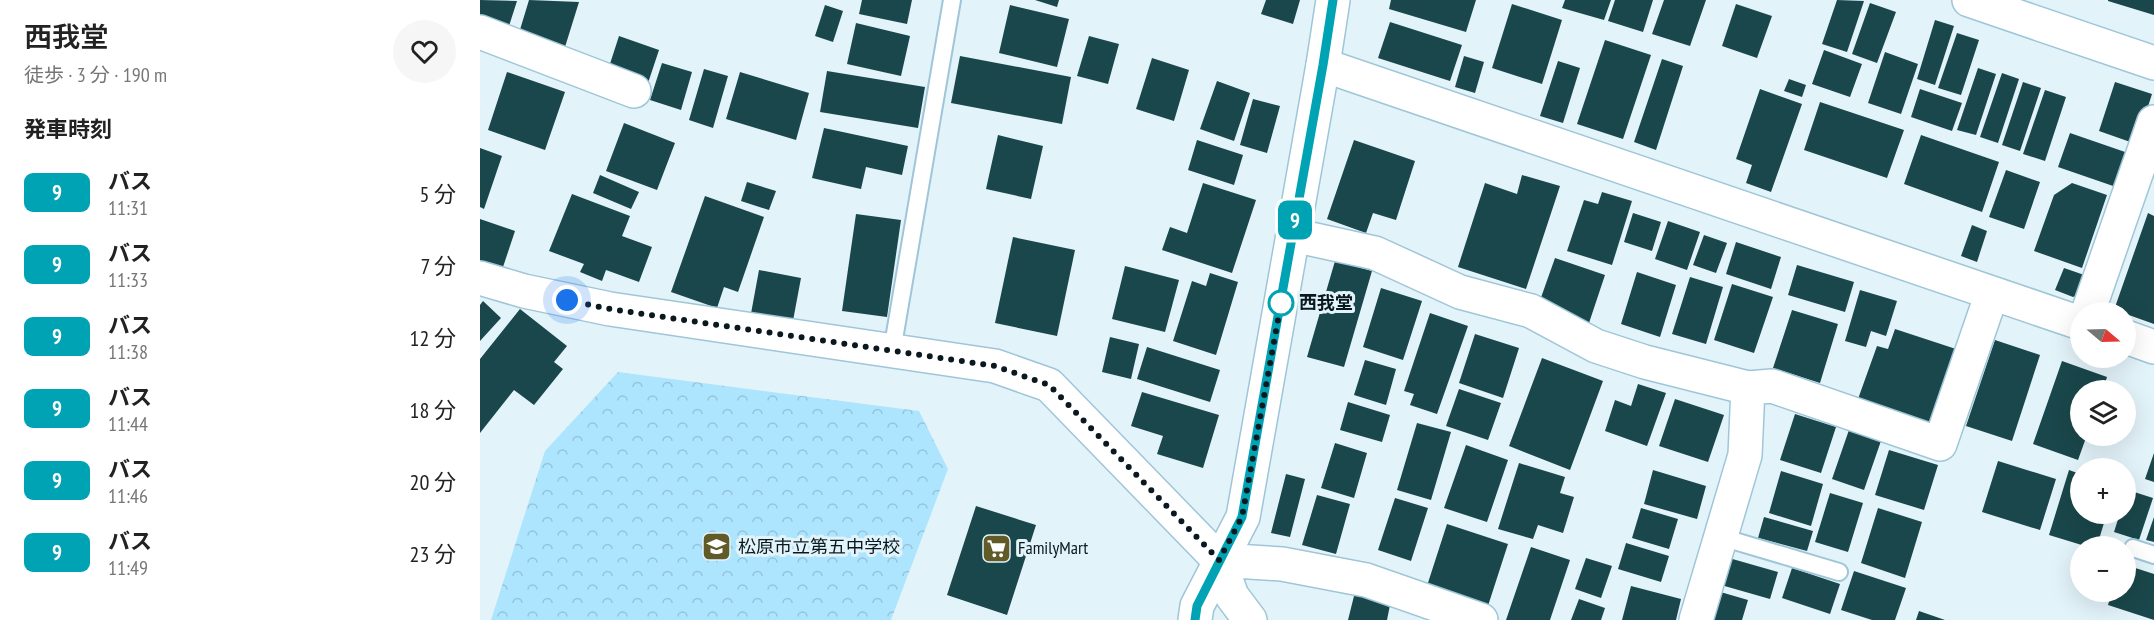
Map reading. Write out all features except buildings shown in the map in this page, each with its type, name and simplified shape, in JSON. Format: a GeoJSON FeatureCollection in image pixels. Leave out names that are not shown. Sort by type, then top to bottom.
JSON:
{"type":"FeatureCollection","features":[{"type":"Feature","properties":{"kind":"street"},"geometry":{"type":"LineString","coordinates":[[1195,620],[1197,606],[1242,517],[1333,0]]}},
{"type":"Feature","properties":{"kind":"street"},"geometry":{"type":"LineString","coordinates":[[1969,0],[2154,63]]}},
{"type":"Feature","properties":{"kind":"street"},"geometry":{"type":"LineString","coordinates":[[480,32],[634,91]]}},
{"type":"Feature","properties":{"kind":"street"},"geometry":{"type":"LineString","coordinates":[[1323,65],[2070,320]]}},
{"type":"Feature","properties":{"kind":"street"},"geometry":{"type":"LineString","coordinates":[[2091,302],[2154,122]]}},
{"type":"Feature","properties":{"kind":"street"},"geometry":{"type":"LineString","coordinates":[[1293,235],[1375,253],[1460,292],[1531,311],[1596,345],[1645,362],[1748,388],[1772,386],[1940,444],[1992,293]]}},
{"type":"Feature","properties":{"kind":"street"},"geometry":{"type":"LineString","coordinates":[[480,278],[524,291],[610,309],[995,366],[1049,385],[1219,560],[1232,596],[1250,620]]}},
{"type":"Feature","properties":{"kind":"street"},"geometry":{"type":"LineString","coordinates":[[2136,341],[2154,347]]}},
{"type":"Feature","properties":{"kind":"street"},"geometry":{"type":"LineString","coordinates":[[1696,620],[1745,455],[1748,388]]}},
{"type":"Feature","properties":{"kind":"street"},"geometry":{"type":"LineString","coordinates":[[1219,560],[1282,564],[1366,580],[1481,620]]}},
{"type":"Feature","properties":{"kind":"lane"},"geometry":{"type":"LineString","coordinates":[[892,351],[952,0]]}},
{"type":"Feature","properties":{"kind":"lane"},"geometry":{"type":"LineString","coordinates":[[1720,537],[1839,572]]}},
{"type":"Feature","properties":{"kind":"lane"},"geometry":{"type":"LineString","coordinates":[[2136,549],[2154,555]]}},
{"type":"Feature","properties":{"kind":"green space","name":"松原市立第五中学校"},"geometry":{"type":"Polygon","coordinates":[[[618,372],[919,411],[948,469],[891,620],[491,620],[545,451],[618,372]]]}},
{"type":"Feature","properties":{"kind":"bus line","name":"9"},"geometry":{"type":"LineString","coordinates":[[1195,620],[1197,606],[1242,517],[1333,0]]}},
{"type":"Feature","properties":{"kind":"place","name":"西我堂"},"geometry":{"type":"Point","coordinates":[1281,303]}},
{"type":"Feature","properties":{"kind":"place","name":"松原市立第五中学校"},"geometry":{"type":"Point","coordinates":[717,547]}},
{"type":"Feature","properties":{"kind":"place","name":"FamilyMart"},"geometry":{"type":"Point","coordinates":[997,548]}},
{"type":"Feature","properties":{"kind":"route"},"geometry":{"type":"LineString","coordinates":[[567,300],[610,309],[995,366],[1049,385],[1219,560],[1242,517],[1282,298],[1281,303]]}}]}
